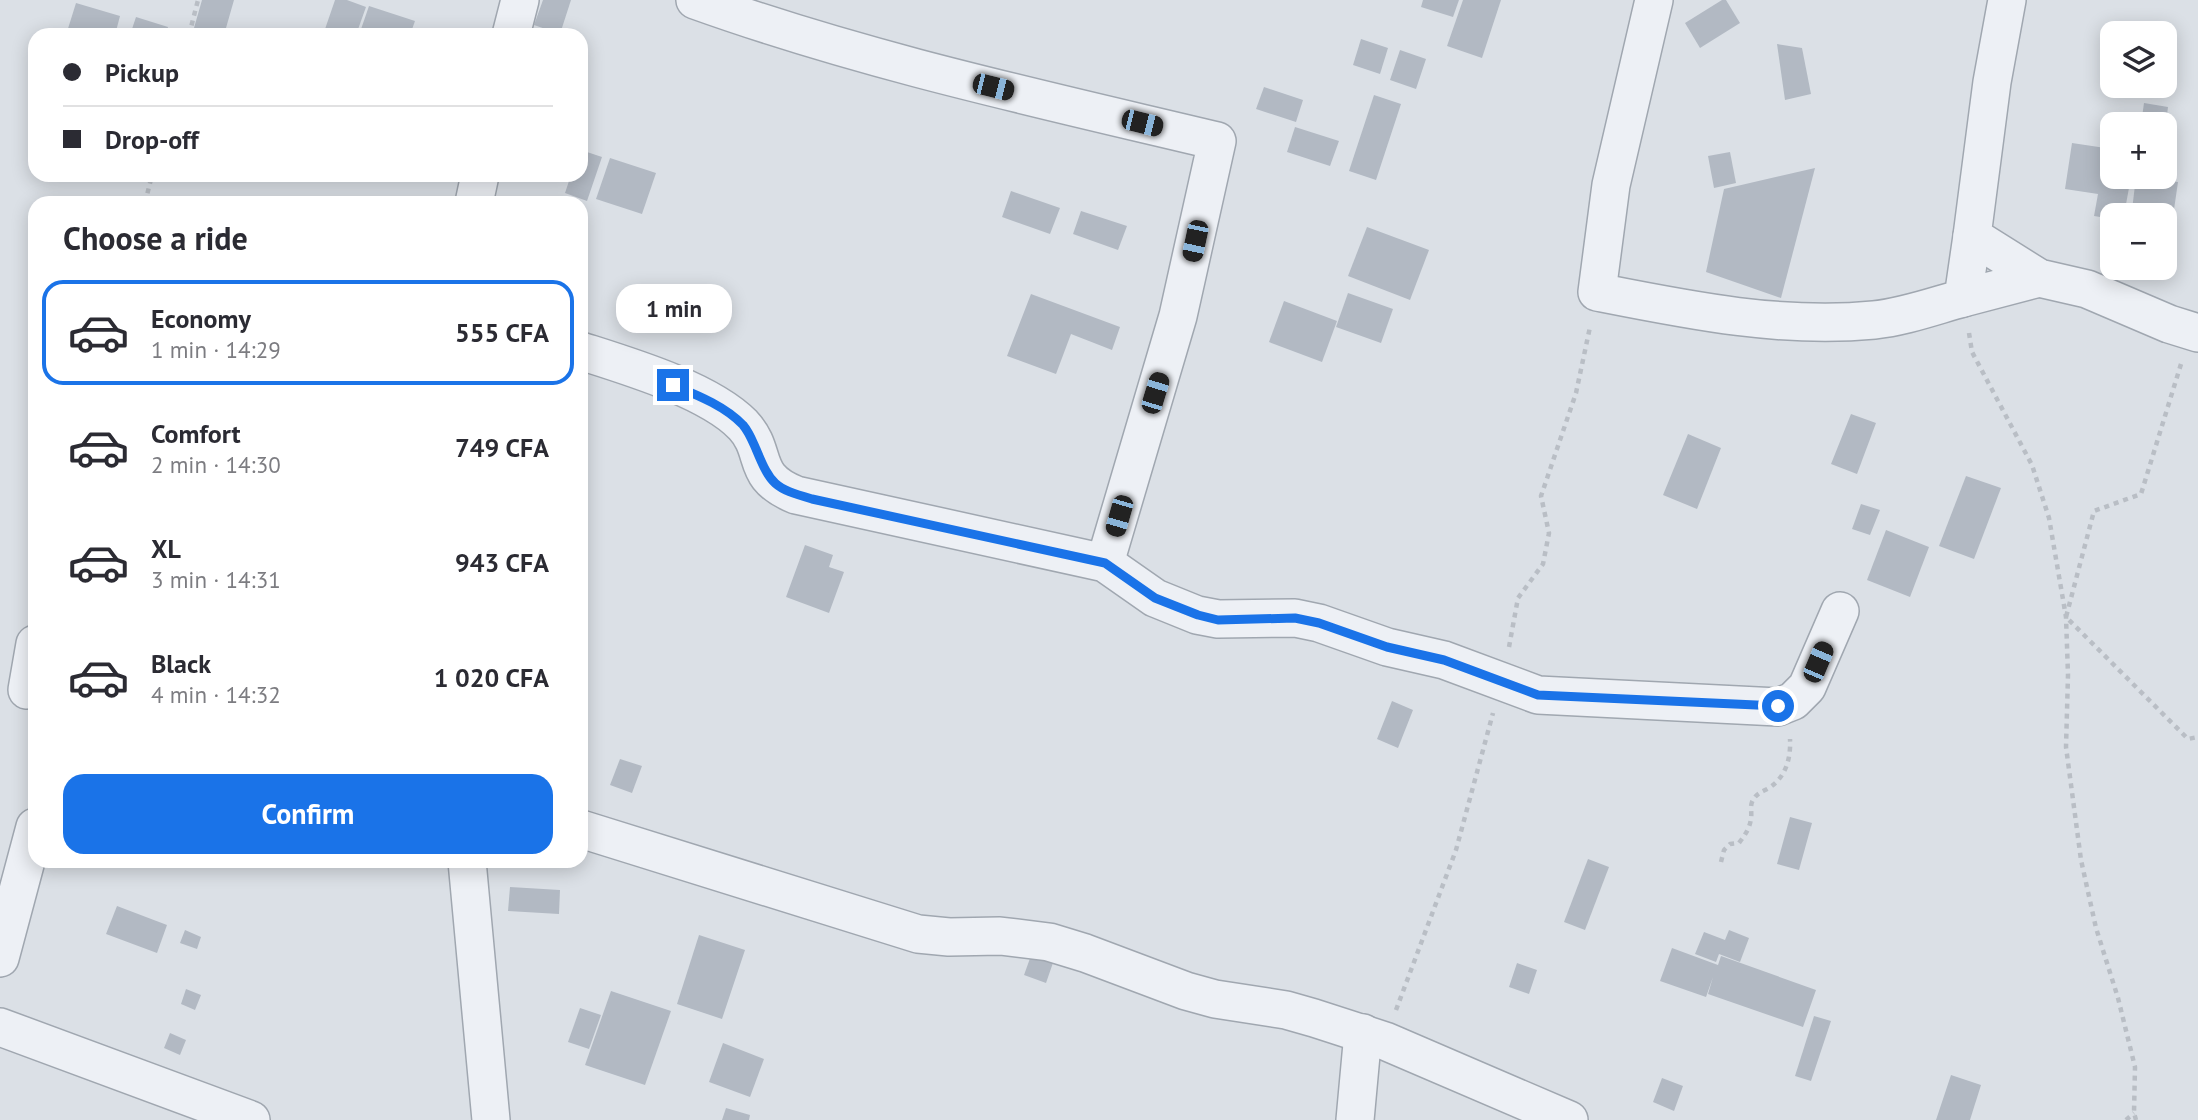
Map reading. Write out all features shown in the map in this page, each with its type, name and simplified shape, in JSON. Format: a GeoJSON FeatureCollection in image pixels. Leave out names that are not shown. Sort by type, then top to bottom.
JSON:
{"type":"FeatureCollection","features":[{"type":"Feature","properties":{"kind":"street"},"geometry":{"type":"LineString","coordinates":[[514,28],[520,0]]}},
{"type":"Feature","properties":{"kind":"street"},"geometry":{"type":"LineString","coordinates":[[695,0],[778,30],[857,53],[1216,141],[1178,316],[1105,563]]}},
{"type":"Feature","properties":{"kind":"street"},"geometry":{"type":"LineString","coordinates":[[1654,0],[1611,185],[1597,292],[1743,318],[1875,320],[2039,278]]}},
{"type":"Feature","properties":{"kind":"street"},"geometry":{"type":"LineString","coordinates":[[1963,298],[1992,82],[2007,0]]}},
{"type":"Feature","properties":{"kind":"street"},"geometry":{"type":"LineString","coordinates":[[1972,236],[2039,278],[2087,289],[2194,332]]}},
{"type":"Feature","properties":{"kind":"street"},"geometry":{"type":"LineString","coordinates":[[588,354],[635,369],[715,405],[743,425],[750,435],[766,475],[782,489],[812,499],[1105,563],[1155,598],[1198,615],[1218,620],[1295,618],[1319,623],[1387,647],[1444,660],[1524,691],[1558,697],[1778,706],[1793,701],[1807,687],[1840,611]]}},
{"type":"Feature","properties":{"kind":"street"},"geometry":{"type":"LineString","coordinates":[[21,689],[28,666]]}},
{"type":"Feature","properties":{"kind":"street"},"geometry":{"type":"LineString","coordinates":[[588,831],[918,934],[949,937],[1000,936],[1049,942],[1186,991],[1214,999],[1286,1010],[1374,1037],[1569,1120]]}},
{"type":"Feature","properties":{"kind":"street"},"geometry":{"type":"LineString","coordinates":[[0,958],[28,853]]}},
{"type":"Feature","properties":{"kind":"street"},"geometry":{"type":"LineString","coordinates":[[468,868],[491,1120]]}},
{"type":"Feature","properties":{"kind":"street"},"geometry":{"type":"LineString","coordinates":[[0,1027],[251,1120]]}},
{"type":"Feature","properties":{"kind":"street"},"geometry":{"type":"LineString","coordinates":[[1355,1120],[1374,1037]]}},
{"type":"Feature","properties":{"kind":"path"},"geometry":{"type":"LineString","coordinates":[[191,28],[198,0]]}},
{"type":"Feature","properties":{"kind":"path"},"geometry":{"type":"LineString","coordinates":[[1374,1037],[1455,850],[1502,682],[1518,598],[1543,565],[1549,533],[1541,496],[1576,393],[1597,292]]}},
{"type":"Feature","properties":{"kind":"path"},"geometry":{"type":"LineString","coordinates":[[1963,298],[1972,352],[2032,465],[2049,518],[2066,617],[2066,747],[2081,860],[2096,928],[2118,998],[2135,1067],[2136,1120]]}},
{"type":"Feature","properties":{"kind":"path"},"geometry":{"type":"LineString","coordinates":[[2066,617],[2094,511],[2141,494],[2194,332]]}},
{"type":"Feature","properties":{"kind":"path"},"geometry":{"type":"LineString","coordinates":[[2066,617],[2188,738],[2198,737]]}},
{"type":"Feature","properties":{"kind":"path"},"geometry":{"type":"LineString","coordinates":[[1721,862],[1724,850],[1730,844],[1739,843],[1748,831],[1751,804],[1758,793],[1772,786],[1784,772],[1791,756],[1789,724],[1778,706]]}},
{"type":"Feature","properties":{"kind":"path"},"geometry":{"type":"LineString","coordinates":[[2126,1120],[2134,1113]]}},
{"type":"Feature","properties":{"kind":"building"},"geometry":{"type":"Polygon","coordinates":[[[202,0],[234,0],[226,28],[194,28],[202,0]]]}},
{"type":"Feature","properties":{"kind":"building"},"geometry":{"type":"Polygon","coordinates":[[[335,0],[347,0],[366,7],[358,28],[325,28],[335,0]]]}},
{"type":"Feature","properties":{"kind":"building"},"geometry":{"type":"Polygon","coordinates":[[[543,0],[571,0],[562,28],[534,25],[543,0]]]}},
{"type":"Feature","properties":{"kind":"building"},"geometry":{"type":"Polygon","coordinates":[[[1423,0],[1459,0],[1453,17],[1421,7],[1423,0]]]}},
{"type":"Feature","properties":{"kind":"building"},"geometry":{"type":"Polygon","coordinates":[[[1463,0],[1501,0],[1482,58],[1447,46],[1463,0]]]}},
{"type":"Feature","properties":{"kind":"building"},"geometry":{"type":"Polygon","coordinates":[[[1726,0],[1740,23],[1700,48],[1685,23],[1726,0]]]}},
{"type":"Feature","properties":{"kind":"building"},"geometry":{"type":"Polygon","coordinates":[[[76,3],[120,16],[117,28],[68,28],[76,3]]]}},
{"type":"Feature","properties":{"kind":"building"},"geometry":{"type":"Polygon","coordinates":[[[369,6],[415,21],[412,28],[361,28],[369,6]]]}},
{"type":"Feature","properties":{"kind":"building"},"geometry":{"type":"Polygon","coordinates":[[[136,17],[168,27],[168,28],[132,28],[136,17]]]}},
{"type":"Feature","properties":{"kind":"building"},"geometry":{"type":"Polygon","coordinates":[[[1361,39],[1388,48],[1380,74],[1353,65],[1361,39]]]}},
{"type":"Feature","properties":{"kind":"building"},"geometry":{"type":"Polygon","coordinates":[[[1777,44],[1802,48],[1811,94],[1785,100],[1777,44]]]}},
{"type":"Feature","properties":{"kind":"building"},"geometry":{"type":"Polygon","coordinates":[[[1400,50],[1426,59],[1416,89],[1390,80],[1400,50]]]}},
{"type":"Feature","properties":{"kind":"building"},"geometry":{"type":"Polygon","coordinates":[[[1264,87],[1303,100],[1296,122],[1256,109],[1264,87]]]}},
{"type":"Feature","properties":{"kind":"building"},"geometry":{"type":"Polygon","coordinates":[[[1374,95],[1401,104],[1376,180],[1349,171],[1374,95]]]}},
{"type":"Feature","properties":{"kind":"building"},"geometry":{"type":"Polygon","coordinates":[[[2144,103],[2168,107],[2167,112],[2143,112],[2144,103]]]}},
{"type":"Feature","properties":{"kind":"building"},"geometry":{"type":"Polygon","coordinates":[[[1295,127],[1339,141],[1330,166],[1287,152],[1295,127]]]}},
{"type":"Feature","properties":{"kind":"building"},"geometry":{"type":"Polygon","coordinates":[[[2072,143],[2100,147],[2100,189],[2129,189],[2126,203],[2100,203],[2100,217],[2094,216],[2098,194],[2065,189],[2072,143]]]}},
{"type":"Feature","properties":{"kind":"building"},"geometry":{"type":"Polygon","coordinates":[[[588,152],[602,157],[588,198],[565,193],[569,182],[588,182],[588,152]]]}},
{"type":"Feature","properties":{"kind":"building"},"geometry":{"type":"Polygon","coordinates":[[[1730,152],[1736,183],[1714,188],[1708,156],[1730,152]]]}},
{"type":"Feature","properties":{"kind":"building"},"geometry":{"type":"Polygon","coordinates":[[[610,158],[656,173],[642,214],[596,199],[610,158]]]}},
{"type":"Feature","properties":{"kind":"building"},"geometry":{"type":"Polygon","coordinates":[[[1815,168],[1781,298],[1706,272],[1724,189],[1815,168]]]}},
{"type":"Feature","properties":{"kind":"building"},"geometry":{"type":"Polygon","coordinates":[[[2135,189],[2177,189],[2175,203],[2133,203],[2135,189]]]}},
{"type":"Feature","properties":{"kind":"building"},"geometry":{"type":"Polygon","coordinates":[[[1011,191],[1060,208],[1050,234],[1002,217],[1011,191]]]}},
{"type":"Feature","properties":{"kind":"building"},"geometry":{"type":"Polygon","coordinates":[[[1081,211],[1127,226],[1118,250],[1073,234],[1081,211]]]}},
{"type":"Feature","properties":{"kind":"building"},"geometry":{"type":"Polygon","coordinates":[[[1367,227],[1429,250],[1410,300],[1348,276],[1367,227]]]}},
{"type":"Feature","properties":{"kind":"building"},"geometry":{"type":"Polygon","coordinates":[[[1348,293],[1393,309],[1381,343],[1336,327],[1348,293]]]}},
{"type":"Feature","properties":{"kind":"building"},"geometry":{"type":"Polygon","coordinates":[[[1031,294],[1120,327],[1112,350],[1071,334],[1056,374],[1007,356],[1031,294]]]}},
{"type":"Feature","properties":{"kind":"building"},"geometry":{"type":"Polygon","coordinates":[[[1284,301],[1337,321],[1322,362],[1269,342],[1284,301]]]}},
{"type":"Feature","properties":{"kind":"building"},"geometry":{"type":"Polygon","coordinates":[[[1851,414],[1876,423],[1857,474],[1831,464],[1851,414]]]}},
{"type":"Feature","properties":{"kind":"building"},"geometry":{"type":"Polygon","coordinates":[[[1688,434],[1721,448],[1697,509],[1663,495],[1688,434]]]}},
{"type":"Feature","properties":{"kind":"building"},"geometry":{"type":"Polygon","coordinates":[[[1966,476],[2001,488],[1974,559],[1939,546],[1966,476]]]}},
{"type":"Feature","properties":{"kind":"building"},"geometry":{"type":"Polygon","coordinates":[[[1861,504],[1880,510],[1870,535],[1852,529],[1861,504]]]}},
{"type":"Feature","properties":{"kind":"building"},"geometry":{"type":"Polygon","coordinates":[[[1886,530],[1929,547],[1910,597],[1867,580],[1886,530]]]}},
{"type":"Feature","properties":{"kind":"building"},"geometry":{"type":"Polygon","coordinates":[[[805,545],[833,555],[829,567],[844,572],[829,613],[786,597],[805,545]]]}},
{"type":"Feature","properties":{"kind":"building"},"geometry":{"type":"Polygon","coordinates":[[[1392,701],[1413,710],[1398,748],[1377,739],[1392,701]]]}},
{"type":"Feature","properties":{"kind":"building"},"geometry":{"type":"Polygon","coordinates":[[[620,759],[642,766],[632,793],[610,785],[620,759]]]}},
{"type":"Feature","properties":{"kind":"building"},"geometry":{"type":"Polygon","coordinates":[[[1790,817],[1812,823],[1799,870],[1777,864],[1790,817]]]}},
{"type":"Feature","properties":{"kind":"building"},"geometry":{"type":"Polygon","coordinates":[[[1588,859],[1609,867],[1585,930],[1564,922],[1588,859]]]}},
{"type":"Feature","properties":{"kind":"building"},"geometry":{"type":"Polygon","coordinates":[[[510,887],[560,890],[559,914],[508,911],[510,887]]]}},
{"type":"Feature","properties":{"kind":"building"},"geometry":{"type":"Polygon","coordinates":[[[117,906],[167,925],[157,953],[106,934],[117,906]]]}},
{"type":"Feature","properties":{"kind":"building"},"geometry":{"type":"Polygon","coordinates":[[[185,930],[201,937],[197,949],[180,943],[185,930]]]}},
{"type":"Feature","properties":{"kind":"building"},"geometry":{"type":"Polygon","coordinates":[[[1729,930],[1749,938],[1740,962],[1719,954],[1716,962],[1695,954],[1704,932],[1725,940],[1729,930]]]}},
{"type":"Feature","properties":{"kind":"building"},"geometry":{"type":"Polygon","coordinates":[[[699,935],[745,950],[722,1019],[677,1004],[699,935]]]}},
{"type":"Feature","properties":{"kind":"building"},"geometry":{"type":"Polygon","coordinates":[[[1672,948],[1718,965],[1721,956],[1816,990],[1803,1027],[1708,994],[1713,977],[1706,997],[1660,981],[1672,948]]]}},
{"type":"Feature","properties":{"kind":"building"},"geometry":{"type":"Polygon","coordinates":[[[1033,950],[1055,957],[1046,983],[1024,975],[1033,950]]]}},
{"type":"Feature","properties":{"kind":"building"},"geometry":{"type":"Polygon","coordinates":[[[1517,963],[1537,970],[1529,994],[1509,987],[1517,963]]]}},
{"type":"Feature","properties":{"kind":"building"},"geometry":{"type":"Polygon","coordinates":[[[186,989],[201,995],[195,1010],[181,1004],[186,989]]]}},
{"type":"Feature","properties":{"kind":"building"},"geometry":{"type":"Polygon","coordinates":[[[611,991],[671,1011],[645,1085],[585,1065],[611,991]]]}},
{"type":"Feature","properties":{"kind":"building"},"geometry":{"type":"Polygon","coordinates":[[[580,1008],[601,1015],[589,1049],[568,1042],[580,1008]]]}},
{"type":"Feature","properties":{"kind":"building"},"geometry":{"type":"Polygon","coordinates":[[[1814,1016],[1831,1021],[1811,1081],[1795,1076],[1814,1016]]]}},
{"type":"Feature","properties":{"kind":"building"},"geometry":{"type":"Polygon","coordinates":[[[170,1033],[186,1040],[180,1055],[164,1048],[170,1033]]]}},
{"type":"Feature","properties":{"kind":"building"},"geometry":{"type":"Polygon","coordinates":[[[723,1043],[764,1059],[750,1097],[709,1082],[723,1043]]]}},
{"type":"Feature","properties":{"kind":"building"},"geometry":{"type":"Polygon","coordinates":[[[1951,1075],[1981,1085],[1970,1120],[1936,1120],[1951,1075]]]}},
{"type":"Feature","properties":{"kind":"building"},"geometry":{"type":"Polygon","coordinates":[[[1662,1078],[1683,1086],[1674,1111],[1653,1102],[1662,1078]]]}},
{"type":"Feature","properties":{"kind":"building"},"geometry":{"type":"Polygon","coordinates":[[[726,1108],[750,1115],[749,1120],[722,1120],[726,1108]]]}},
{"type":"Feature","properties":{"kind":"route"},"geometry":{"type":"LineString","coordinates":[[673,385],[715,405],[743,425],[750,435],[766,475],[782,489],[812,499],[1105,563],[1155,598],[1198,615],[1218,620],[1295,618],[1319,623],[1387,647],[1444,660],[1538,695],[1778,706]]}}]}
